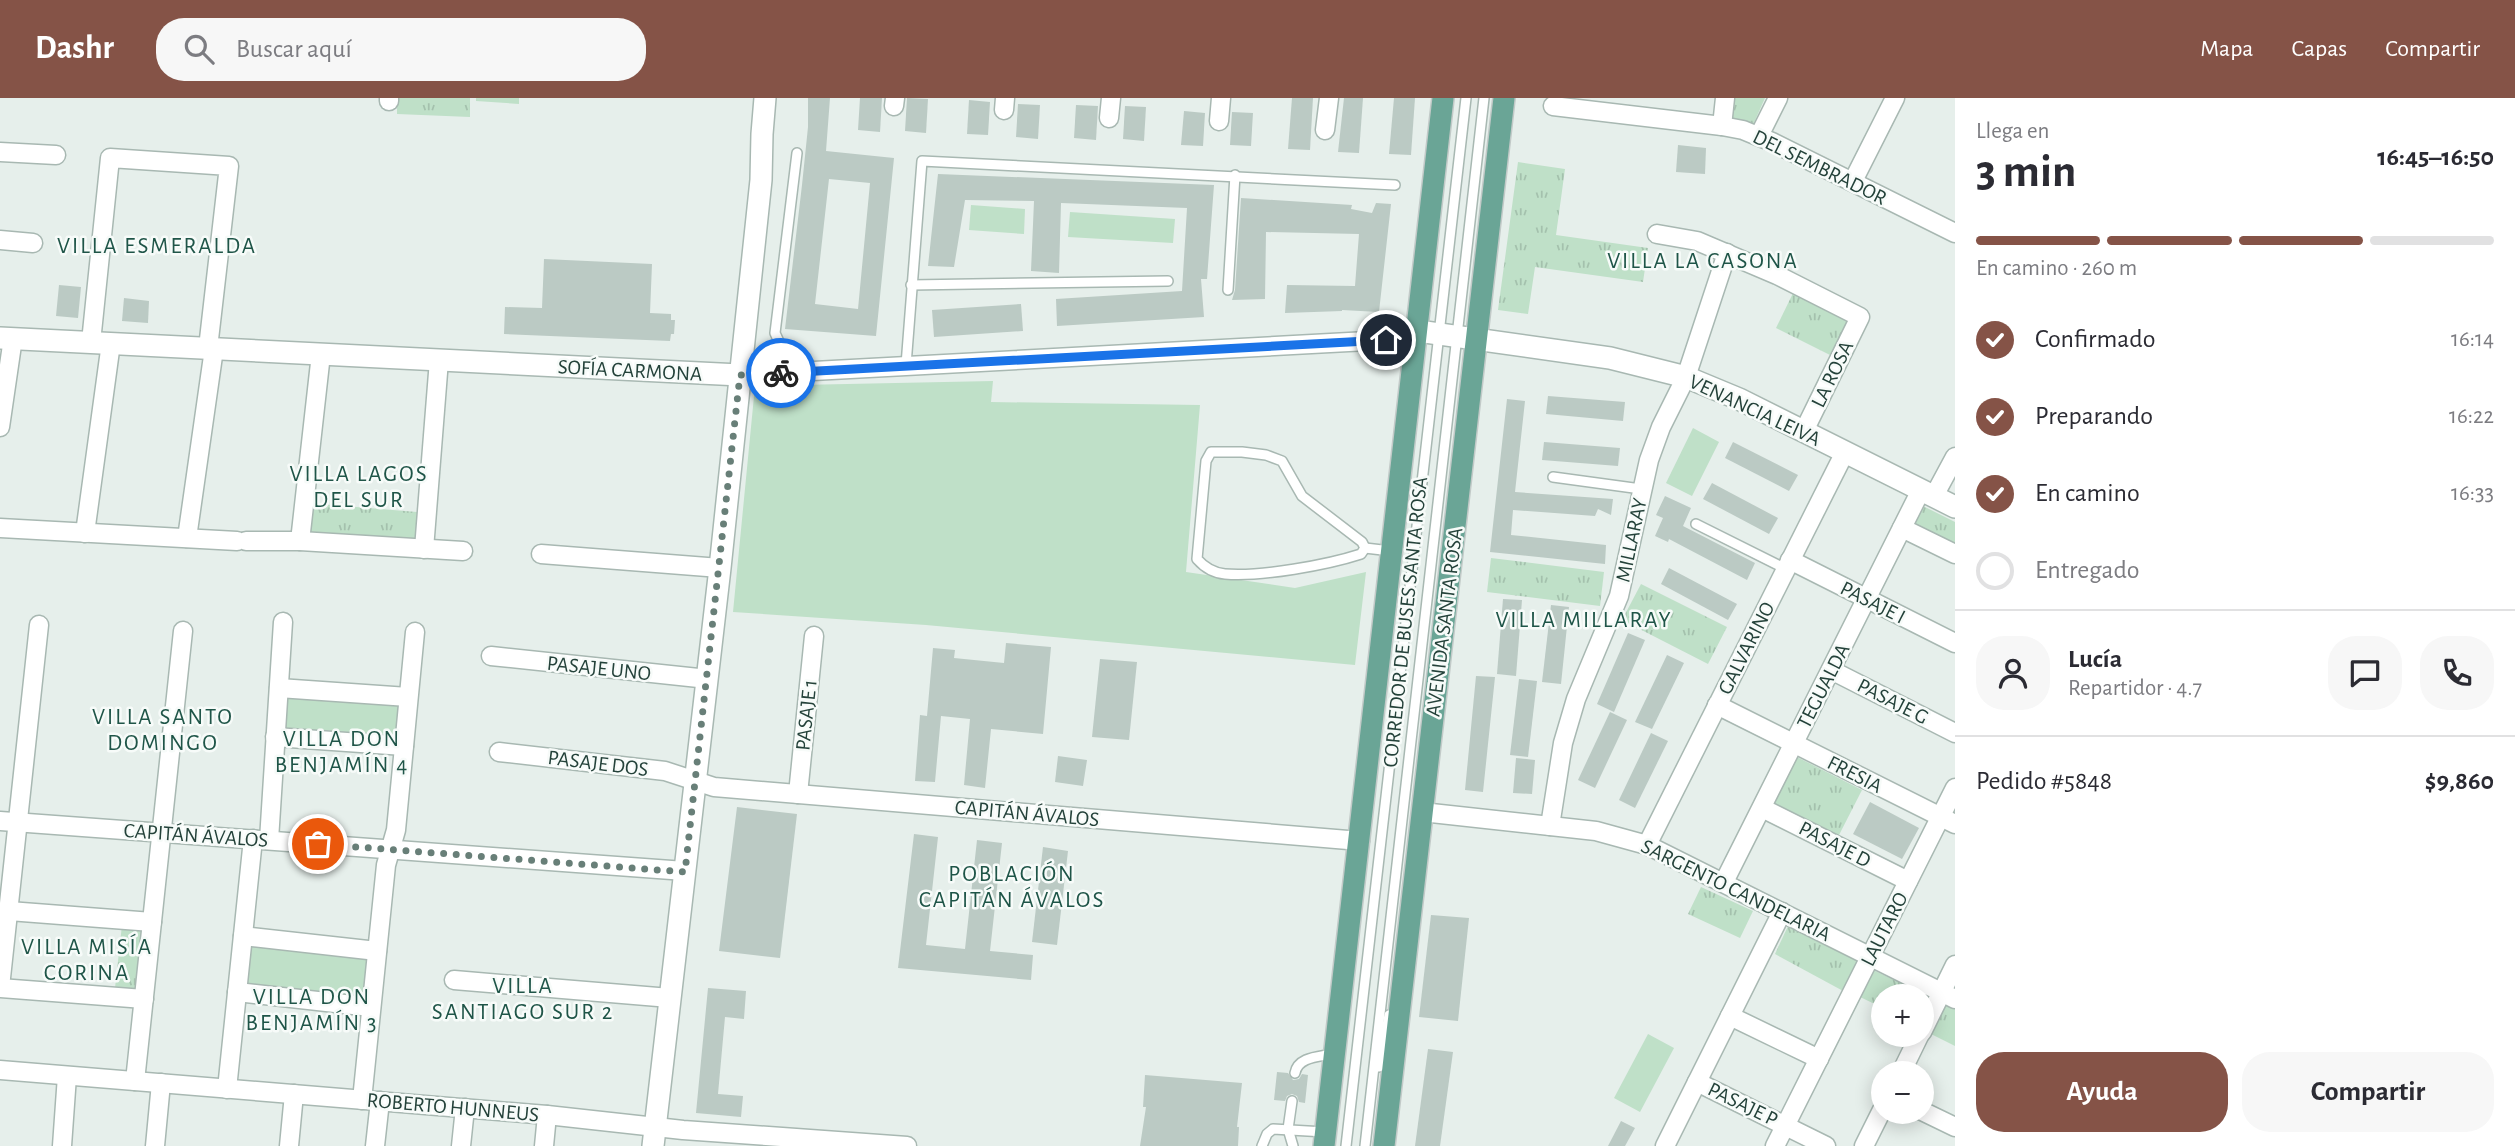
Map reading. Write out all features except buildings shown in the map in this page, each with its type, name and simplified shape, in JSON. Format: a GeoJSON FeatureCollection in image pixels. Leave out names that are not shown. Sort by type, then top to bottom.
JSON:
{"type":"FeatureCollection","features":[{"type":"Feature","properties":{"kind":"main road","name":"AVENIDA SANTA ROSA"},"geometry":{"type":"LineString","coordinates":[[1384,1146],[1422,812],[1447,334],[1443,98]]}},
{"type":"Feature","properties":{"kind":"main road","name":"AVENIDA SANTA ROSA"},"geometry":{"type":"LineString","coordinates":[[1324,1139],[1393,551],[1504,98]]}},
{"type":"Feature","properties":{"kind":"street"},"geometry":{"type":"LineString","coordinates":[[654,1136],[720,568],[761,180],[765,98]]}},
{"type":"Feature","properties":{"kind":"street"},"geometry":{"type":"LineString","coordinates":[[1109,118],[1111,98]]}},
{"type":"Feature","properties":{"kind":"street"},"geometry":{"type":"LineString","coordinates":[[1219,121],[1222,98]]}},
{"type":"Feature","properties":{"kind":"street"},"geometry":{"type":"LineString","coordinates":[[1325,130],[1329,98]]}},
{"type":"Feature","properties":{"kind":"street"},"geometry":{"type":"LineString","coordinates":[[1722,126],[1725,98]]}},
{"type":"Feature","properties":{"kind":"street"},"geometry":{"type":"LineString","coordinates":[[1759,136],[1778,98]]}},
{"type":"Feature","properties":{"kind":"street"},"geometry":{"type":"LineString","coordinates":[[1853,181],[1895,98]]}},
{"type":"Feature","properties":{"kind":"street","name":"DEL SEMBRADOR"},"geometry":{"type":"LineString","coordinates":[[1553,106],[1618,106],[1759,136],[1952,225]]}},
{"type":"Feature","properties":{"kind":"street"},"geometry":{"type":"LineString","coordinates":[[0,152],[57,155]]}},
{"type":"Feature","properties":{"kind":"street"},"geometry":{"type":"LineString","coordinates":[[85,533],[101,343],[110,158],[229,166],[211,349],[187,538]]}},
{"type":"Feature","properties":{"kind":"street"},"geometry":{"type":"LineString","coordinates":[[1657,234],[1697,241],[1727,253]]}},
{"type":"Feature","properties":{"kind":"street"},"geometry":{"type":"LineString","coordinates":[[0,240],[33,243]]}},
{"type":"Feature","properties":{"kind":"street","name":"LA ROSA"},"geometry":{"type":"LineString","coordinates":[[1727,253],[1860,317],[1804,431]]}},
{"type":"Feature","properties":{"kind":"street","name":"MILLARAY"},"geometry":{"type":"LineString","coordinates":[[1550,826],[1566,731],[1576,699],[1619,596],[1641,489],[1654,443],[1686,377],[1727,253]]}},
{"type":"Feature","properties":{"kind":"street","name":"VENANCIA LEIVA"},"geometry":{"type":"LineString","coordinates":[[1447,334],[1610,358],[1686,377],[1722,391],[1955,507]]}},
{"type":"Feature","properties":{"kind":"street"},"geometry":{"type":"LineString","coordinates":[[0,427],[6,338]]}},
{"type":"Feature","properties":{"kind":"street","name":"SOFÍA CARMONA"},"geometry":{"type":"LineString","coordinates":[[6,338],[740,375],[1386,340]]}},
{"type":"Feature","properties":{"kind":"street"},"geometry":{"type":"LineString","coordinates":[[300,541],[321,354]]}},
{"type":"Feature","properties":{"kind":"street"},"geometry":{"type":"LineString","coordinates":[[424,549],[439,360]]}},
{"type":"Feature","properties":{"kind":"street","name":"GALVARINO"},"geometry":{"type":"LineString","coordinates":[[1647,845],[1845,452]]}},
{"type":"Feature","properties":{"kind":"street","name":"TEGUALDA"},"geometry":{"type":"LineString","coordinates":[[1724,882],[1902,528],[1955,457]]}},
{"type":"Feature","properties":{"kind":"street"},"geometry":{"type":"LineString","coordinates":[[0,528],[463,551]]}},
{"type":"Feature","properties":{"kind":"street"},"geometry":{"type":"LineString","coordinates":[[1902,528],[1955,554]]}},
{"type":"Feature","properties":{"kind":"street"},"geometry":{"type":"LineString","coordinates":[[541,554],[720,568]]}},
{"type":"Feature","properties":{"kind":"street","name":"PASAJE I"},"geometry":{"type":"LineString","coordinates":[[1788,565],[1867,598],[1955,643]]}},
{"type":"Feature","properties":{"kind":"street"},"geometry":{"type":"LineString","coordinates":[[227,1089],[243,936],[261,840],[275,737],[283,622]]}},
{"type":"Feature","properties":{"kind":"street"},"geometry":{"type":"LineString","coordinates":[[39,625],[0,987],[144,999]]}},
{"type":"Feature","properties":{"kind":"street"},"geometry":{"type":"LineString","coordinates":[[135,1081],[183,631]]}},
{"type":"Feature","properties":{"kind":"street"},"geometry":{"type":"LineString","coordinates":[[375,1146],[371,1100],[371,1007],[386,865],[396,830],[415,632]]}},
{"type":"Feature","properties":{"kind":"street","name":"PASAJE 1"},"geometry":{"type":"LineString","coordinates":[[797,794],[814,636]]}},
{"type":"Feature","properties":{"kind":"street","name":"PASAJE UNO"},"geometry":{"type":"LineString","coordinates":[[491,656],[708,679]]}},
{"type":"Feature","properties":{"kind":"street","name":"PASAJE G"},"geometry":{"type":"LineString","coordinates":[[1831,670],[1955,733]]}},
{"type":"Feature","properties":{"kind":"street"},"geometry":{"type":"LineString","coordinates":[[279,688],[408,698]]}},
{"type":"Feature","properties":{"kind":"street","name":"FRESIA"},"geometry":{"type":"LineString","coordinates":[[1717,705],[1948,821]]}},
{"type":"Feature","properties":{"kind":"street"},"geometry":{"type":"LineString","coordinates":[[275,737],[404,746]]}},
{"type":"Feature","properties":{"kind":"street","name":"PASAJE DOS"},"geometry":{"type":"LineString","coordinates":[[499,752],[665,771],[696,781]]}},
{"type":"Feature","properties":{"kind":"street","name":"CAPITÁN ÁVALOS"},"geometry":{"type":"LineString","coordinates":[[696,781],[714,787],[1360,841]]}},
{"type":"Feature","properties":{"kind":"street","name":"LAUTARO"},"geometry":{"type":"LineString","coordinates":[[1775,1146],[1908,881],[1948,821],[1955,788]]}},
{"type":"Feature","properties":{"kind":"street","name":"PASAJE D"},"geometry":{"type":"LineString","coordinates":[[1762,808],[1908,881]]}},
{"type":"Feature","properties":{"kind":"street","name":"SARGENTO CANDELARIA"},"geometry":{"type":"LineString","coordinates":[[1422,812],[1605,833],[1647,845],[1948,995]]}},
{"type":"Feature","properties":{"kind":"street","name":"CAPITÁN ÁVALOS"},"geometry":{"type":"LineString","coordinates":[[0,821],[685,872]]}},
{"type":"Feature","properties":{"kind":"street"},"geometry":{"type":"LineString","coordinates":[[9,911],[152,922]]}},
{"type":"Feature","properties":{"kind":"street"},"geometry":{"type":"LineString","coordinates":[[1665,1146],[1782,912]]}},
{"type":"Feature","properties":{"kind":"street"},"geometry":{"type":"LineString","coordinates":[[243,936],[377,951]]}},
{"type":"Feature","properties":{"kind":"street"},"geometry":{"type":"LineString","coordinates":[[1934,1015],[1948,995],[1955,965]]}},
{"type":"Feature","properties":{"kind":"street"},"geometry":{"type":"LineString","coordinates":[[454,980],[670,998]]}},
{"type":"Feature","properties":{"kind":"street"},"geometry":{"type":"LineString","coordinates":[[237,992],[371,1007]]}},
{"type":"Feature","properties":{"kind":"street"},"geometry":{"type":"LineString","coordinates":[[1730,1016],[1819,1059]]}},
{"type":"Feature","properties":{"kind":"street","name":"ROBERTO HUNNEUS"},"geometry":{"type":"LineString","coordinates":[[0,1070],[547,1115],[654,1136],[907,1146]]}},
{"type":"Feature","properties":{"kind":"street"},"geometry":{"type":"LineString","coordinates":[[62,1146],[67,1076]]}},
{"type":"Feature","properties":{"kind":"street","name":"PASAJE P"},"geometry":{"type":"LineString","coordinates":[[1697,1082],[1826,1146]]}},
{"type":"Feature","properties":{"kind":"street"},"geometry":{"type":"LineString","coordinates":[[155,1146],[161,1083]]}},
{"type":"Feature","properties":{"kind":"street"},"geometry":{"type":"LineString","coordinates":[[289,1146],[294,1094]]}},
{"type":"Feature","properties":{"kind":"street"},"geometry":{"type":"LineString","coordinates":[[461,1146],[465,1108]]}},
{"type":"Feature","properties":{"kind":"street"},"geometry":{"type":"LineString","coordinates":[[544,1146],[547,1115]]}},
{"type":"Feature","properties":{"kind":"street"},"geometry":{"type":"LineString","coordinates":[[1934,1117],[1955,1127]]}},
{"type":"Feature","properties":{"kind":"street"},"geometry":{"type":"LineString","coordinates":[[1864,1146],[1875,1124]]}},
{"type":"Feature","properties":{"kind":"lane","name":"CORREDOR DE BUSES SANTA ROSA"},"geometry":{"type":"LineString","coordinates":[[1365,1146],[1447,334],[1466,98]]}},
{"type":"Feature","properties":{"kind":"lane","name":"CORREDOR DE BUSES SANTA ROSA"},"geometry":{"type":"LineString","coordinates":[[1346,1146],[1447,334],[1484,98]]}},
{"type":"Feature","properties":{"kind":"lane"},"geometry":{"type":"LineString","coordinates":[[784,373],[781,346],[775,333],[797,153]]}},
{"type":"Feature","properties":{"kind":"lane"},"geometry":{"type":"LineString","coordinates":[[906,365],[922,161],[1395,185]]}},
{"type":"Feature","properties":{"kind":"lane"},"geometry":{"type":"LineString","coordinates":[[1228,290],[1236,175]]}},
{"type":"Feature","properties":{"kind":"lane"},"geometry":{"type":"LineString","coordinates":[[911,285],[1168,281]]}},
{"type":"Feature","properties":{"kind":"lane"},"geometry":{"type":"LineString","coordinates":[[1211,452],[1266,455],[1282,461],[1302,496],[1363,542],[1365,548],[1362,554],[1342,561],[1273,572],[1224,574],[1211,570],[1197,559],[1206,461],[1211,452]]}},
{"type":"Feature","properties":{"kind":"lane"},"geometry":{"type":"LineString","coordinates":[[1553,477],[1641,489]]}},
{"type":"Feature","properties":{"kind":"lane"},"geometry":{"type":"LineString","coordinates":[[1696,524],[1788,565]]}},
{"type":"Feature","properties":{"kind":"lane"},"geometry":{"type":"LineString","coordinates":[[1365,548],[1393,551]]}},
{"type":"Feature","properties":{"kind":"lane"},"geometry":{"type":"LineString","coordinates":[[1368,1120],[1390,1012],[1405,960]]}},
{"type":"Feature","properties":{"kind":"lane"},"geometry":{"type":"LineString","coordinates":[[1295,1073],[1304,1060],[1334,1054]]}},
{"type":"Feature","properties":{"kind":"lane"},"geometry":{"type":"LineString","coordinates":[[1292,1101],[1288,1129],[1293,1146]]}},
{"type":"Feature","properties":{"kind":"lane"},"geometry":{"type":"LineString","coordinates":[[1262,1146],[1270,1131],[1277,1128],[1324,1139]]}},
{"type":"Feature","properties":{"kind":"green space"},"geometry":{"type":"Polygon","coordinates":[[[397,98],[470,98],[470,117],[397,114],[397,98]]]}},
{"type":"Feature","properties":{"kind":"green space"},"geometry":{"type":"Polygon","coordinates":[[[476,98],[519,98],[519,104],[476,101],[476,98]]]}},
{"type":"Feature","properties":{"kind":"green space"},"geometry":{"type":"Polygon","coordinates":[[[1733,98],[1765,98],[1753,125],[1730,118],[1733,98]]]}},
{"type":"Feature","properties":{"kind":"green space"},"geometry":{"type":"Polygon","coordinates":[[[1518,162],[1565,169],[1556,235],[1648,248],[1643,282],[1535,267],[1528,314],[1498,310],[1518,162]]]}},
{"type":"Feature","properties":{"kind":"green space"},"geometry":{"type":"Polygon","coordinates":[[[971,205],[1025,209],[1024,234],[969,230],[971,205]]]}},
{"type":"Feature","properties":{"kind":"green space"},"geometry":{"type":"Polygon","coordinates":[[[1070,212],[1175,219],[1173,243],[1068,237],[1070,212]]]}},
{"type":"Feature","properties":{"kind":"green space"},"geometry":{"type":"Polygon","coordinates":[[[1795,289],[1854,318],[1834,357],[1776,328],[1795,289]]]}},
{"type":"Feature","properties":{"kind":"green space"},"geometry":{"type":"Polygon","coordinates":[[[993,381],[991,402],[1200,405],[1186,572],[1295,588],[1366,572],[1355,665],[926,625],[733,612],[755,386],[993,381]]]}},
{"type":"Feature","properties":{"kind":"green space"},"geometry":{"type":"Polygon","coordinates":[[[1693,428],[1719,442],[1692,496],[1666,483],[1693,428]]]}},
{"type":"Feature","properties":{"kind":"green space"},"geometry":{"type":"Polygon","coordinates":[[[308,503],[417,512],[415,540],[306,532],[308,503]]]}},
{"type":"Feature","properties":{"kind":"green space"},"geometry":{"type":"Polygon","coordinates":[[[1921,505],[1955,522],[1955,550],[1910,527],[1921,505]]]}},
{"type":"Feature","properties":{"kind":"green space"},"geometry":{"type":"Polygon","coordinates":[[[1491,558],[1604,572],[1600,606],[1487,592],[1491,558]]]}},
{"type":"Feature","properties":{"kind":"green space"},"geometry":{"type":"Polygon","coordinates":[[[1641,584],[1727,627],[1708,664],[1622,620],[1641,584]]]}},
{"type":"Feature","properties":{"kind":"green space"},"geometry":{"type":"Polygon","coordinates":[[[283,692],[402,699],[398,739],[280,732],[283,692]]]}},
{"type":"Feature","properties":{"kind":"green space"},"geometry":{"type":"Polygon","coordinates":[[[1797,757],[1862,790],[1838,837],[1773,804],[1797,757]]]}},
{"type":"Feature","properties":{"kind":"green space"},"geometry":{"type":"Polygon","coordinates":[[[1701,887],[1753,911],[1740,938],[1688,914],[1701,887]]]}},
{"type":"Feature","properties":{"kind":"green space"},"geometry":{"type":"Polygon","coordinates":[[[122,925],[148,928],[142,991],[115,988],[122,925]]]}},
{"type":"Feature","properties":{"kind":"green space"},"geometry":{"type":"Polygon","coordinates":[[[1788,926],[1860,961],[1845,992],[1775,954],[1788,926]]]}},
{"type":"Feature","properties":{"kind":"green space"},"geometry":{"type":"Polygon","coordinates":[[[250,941],[370,953],[366,999],[245,987],[250,941]]]}},
{"type":"Feature","properties":{"kind":"green space"},"geometry":{"type":"Polygon","coordinates":[[[1873,970],[1903,984],[1871,984],[1871,1002],[1860,997],[1873,970]]]}},
{"type":"Feature","properties":{"kind":"green space"},"geometry":{"type":"Polygon","coordinates":[[[1946,1004],[1955,1008],[1955,1046],[1934,1036],[1934,1028],[1946,1004]]]}},
{"type":"Feature","properties":{"kind":"green space"},"geometry":{"type":"Polygon","coordinates":[[[1648,1034],[1674,1048],[1640,1112],[1614,1098],[1648,1034]]]}},
{"type":"Feature","properties":{"kind":"way so far"},"geometry":{"type":"LineString","coordinates":[[318,844],[685,872],[740,375],[781,373]]}},
{"type":"Feature","properties":{"kind":"district","name":"VILLA ESMERALDA"},"geometry":{"type":"Point","coordinates":[157,245]}},
{"type":"Feature","properties":{"kind":"district","name":"VILLA LA CASONA"},"geometry":{"type":"Point","coordinates":[1703,260]}},
{"type":"Feature","properties":{"kind":"district","name":"VILLA LAGOS DEL SUR"},"geometry":{"type":"Point","coordinates":[359,486]}},
{"type":"Feature","properties":{"kind":"district","name":"VILLA MILLARAY"},"geometry":{"type":"Point","coordinates":[1584,619]}},
{"type":"Feature","properties":{"kind":"district","name":"VILLA SANTO DOMINGO"},"geometry":{"type":"Point","coordinates":[163,729]}},
{"type":"Feature","properties":{"kind":"district","name":"VILLA DON BENJAMÍN 4"},"geometry":{"type":"Point","coordinates":[342,751]}},
{"type":"Feature","properties":{"kind":"district","name":"POBLACIÓN CAPITÁN ÁVALOS"},"geometry":{"type":"Point","coordinates":[1012,886]}},
{"type":"Feature","properties":{"kind":"district","name":"VILLA MISÍA CORINA"},"geometry":{"type":"Point","coordinates":[87,959]}},
{"type":"Feature","properties":{"kind":"district","name":"VILLA SANTIAGO SUR 2"},"geometry":{"type":"Point","coordinates":[523,998]}},
{"type":"Feature","properties":{"kind":"district","name":"VILLA DON BENJAMÍN 3"},"geometry":{"type":"Point","coordinates":[312,1009]}},
{"type":"Feature","properties":{"kind":"route"},"geometry":{"type":"LineString","coordinates":[[781,373],[1386,340]]}}]}
